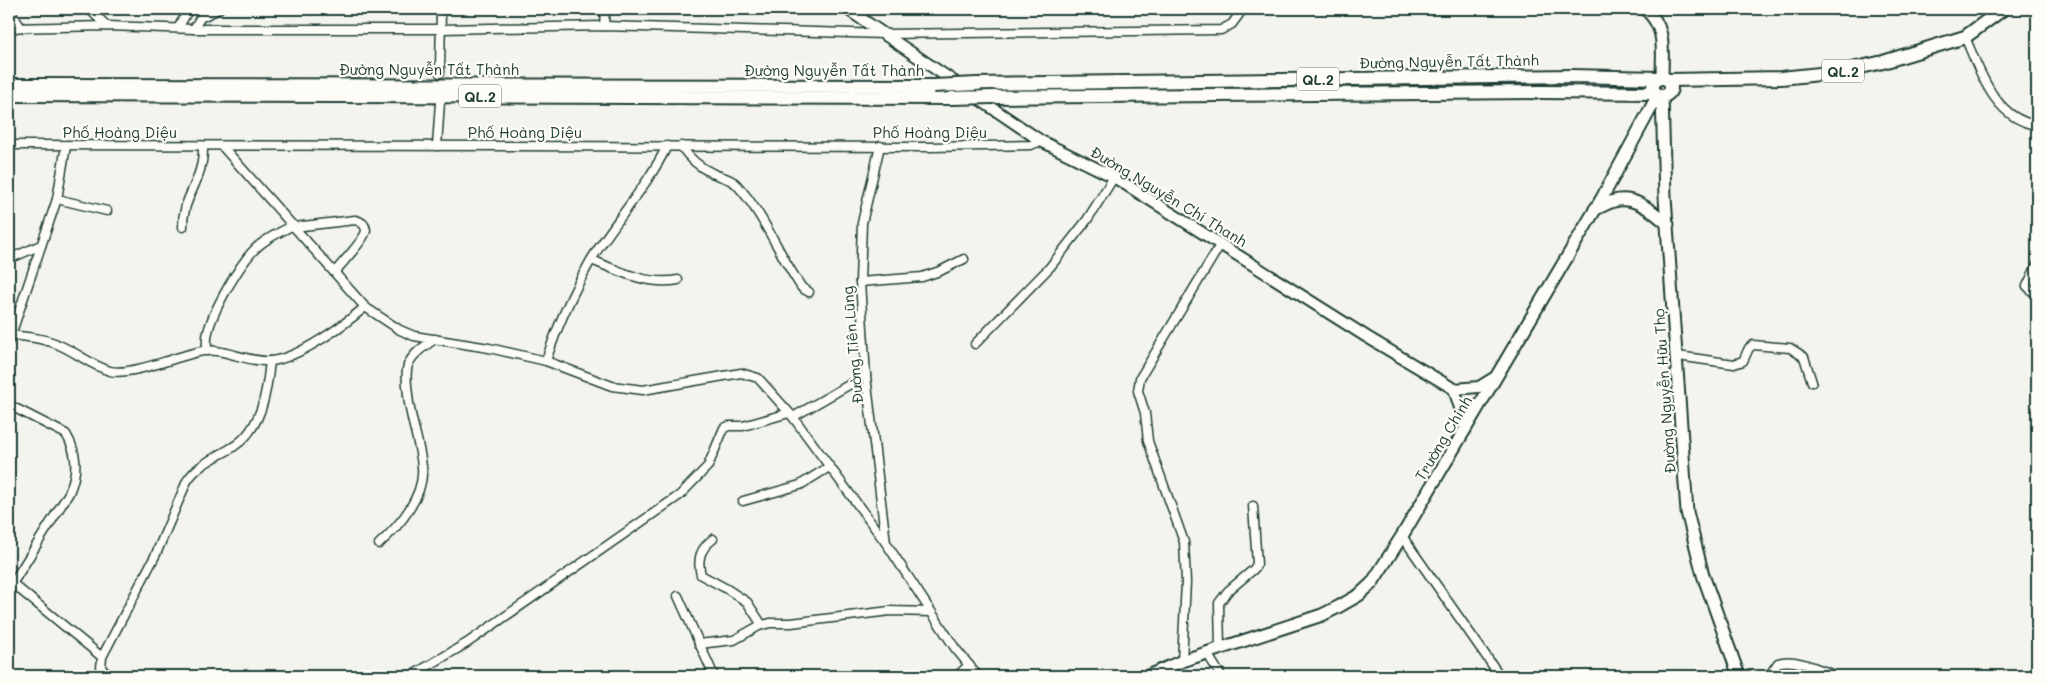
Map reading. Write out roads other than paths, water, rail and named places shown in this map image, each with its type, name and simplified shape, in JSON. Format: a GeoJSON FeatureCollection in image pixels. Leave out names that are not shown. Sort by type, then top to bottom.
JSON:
{"type":"FeatureCollection","features":[{"type":"Feature","properties":{"kind":"highway","name":"QL.2"},"geometry":{"type":"LineString","coordinates":[[1663,79],[1781,78],[1839,72],[1883,62],[1965,37],[2003,9]]}},
{"type":"Feature","properties":{"kind":"highway","name":"Đường Nguyễn Tất Thành"},"geometry":{"type":"LineString","coordinates":[[9,85],[933,86],[1572,76],[1663,79]]}},
{"type":"Feature","properties":{"kind":"highway"},"geometry":{"type":"LineString","coordinates":[[1659,95],[1670,90],[1663,79]]}},
{"type":"Feature","properties":{"kind":"highway","name":"Đường Nguyễn Tất Thành"},"geometry":{"type":"LineString","coordinates":[[9,95],[952,98],[1540,92],[1659,95]]}},
{"type":"Feature","properties":{"kind":"main road"},"geometry":{"type":"LineString","coordinates":[[1645,9],[1654,17],[1660,27],[1663,79]]}},
{"type":"Feature","properties":{"kind":"main road","name":"Trường Chinh"},"geometry":{"type":"LineString","coordinates":[[1148,676],[1182,661],[1322,615],[1360,595],[1372,583],[1498,376],[1659,95]]}},
{"type":"Feature","properties":{"kind":"main road","name":"Đường Nguyễn Hữu Thọ"},"geometry":{"type":"LineString","coordinates":[[1659,95],[1687,512],[1703,576],[1739,676]]}},
{"type":"Feature","properties":{"kind":"main road"},"geometry":{"type":"LineString","coordinates":[[1595,209],[1614,200],[1638,203],[1648,208],[1668,224]]}},
{"type":"Feature","properties":{"kind":"street"},"geometry":{"type":"LineString","coordinates":[[10,9],[21,28]]}},
{"type":"Feature","properties":{"kind":"street"},"geometry":{"type":"LineString","coordinates":[[89,9],[106,26]]}},
{"type":"Feature","properties":{"kind":"street"},"geometry":{"type":"LineString","coordinates":[[178,28],[189,9]]}},
{"type":"Feature","properties":{"kind":"street"},"geometry":{"type":"LineString","coordinates":[[194,29],[200,18],[219,9]]}},
{"type":"Feature","properties":{"kind":"street"},"geometry":{"type":"LineString","coordinates":[[440,73],[441,9]]}},
{"type":"Feature","properties":{"kind":"street"},"geometry":{"type":"LineString","coordinates":[[604,26],[605,9]]}},
{"type":"Feature","properties":{"kind":"street","name":"Đường Nguyễn Chí Thanh"},"geometry":{"type":"LineString","coordinates":[[847,9],[1041,141],[1114,177],[1220,245],[1454,389]]}},
{"type":"Feature","properties":{"kind":"street"},"geometry":{"type":"LineString","coordinates":[[9,28],[106,26],[194,29],[441,29],[604,26],[884,34],[1221,30],[1232,24],[1243,9]]}},
{"type":"Feature","properties":{"kind":"street"},"geometry":{"type":"LineString","coordinates":[[1965,37],[1981,77],[1997,100],[2020,120],[2037,125]]}},
{"type":"Feature","properties":{"kind":"street"},"geometry":{"type":"LineString","coordinates":[[436,146],[440,102]]}},
{"type":"Feature","properties":{"kind":"street","name":"Phố Hoàng Diệu"},"geometry":{"type":"LineString","coordinates":[[9,145],[880,146],[1031,144],[1041,141]]}},
{"type":"Feature","properties":{"kind":"street"},"geometry":{"type":"LineString","coordinates":[[66,146],[57,199],[10,338],[47,340],[110,371],[118,372],[207,351],[270,361],[291,354],[325,338],[347,323],[365,306]]}},
{"type":"Feature","properties":{"kind":"street"},"geometry":{"type":"LineString","coordinates":[[183,227],[185,206],[201,168],[203,146]]}},
{"type":"Feature","properties":{"kind":"street"},"geometry":{"type":"LineString","coordinates":[[222,146],[365,306],[400,330],[414,336],[489,348],[546,361],[612,386],[643,390],[741,373],[750,374],[758,378],[791,415],[886,543],[931,612],[978,676]]}},
{"type":"Feature","properties":{"kind":"street"},"geometry":{"type":"LineString","coordinates":[[546,361],[555,331],[592,260],[658,165],[667,146]]}},
{"type":"Feature","properties":{"kind":"street"},"geometry":{"type":"LineString","coordinates":[[681,146],[694,162],[714,174],[730,179],[736,184],[752,206],[798,283],[803,290],[809,292]]}},
{"type":"Feature","properties":{"kind":"street","name":"Đường Tiên Lũng"},"geometry":{"type":"LineString","coordinates":[[880,146],[862,223],[860,282],[866,375],[886,543]]}},
{"type":"Feature","properties":{"kind":"street"},"geometry":{"type":"LineString","coordinates":[[975,344],[1056,259],[1087,220],[1114,177]]}},
{"type":"Feature","properties":{"kind":"street"},"geometry":{"type":"LineString","coordinates":[[57,199],[107,211]]}},
{"type":"Feature","properties":{"kind":"street"},"geometry":{"type":"LineString","coordinates":[[207,351],[207,334],[212,320],[232,282],[250,254],[258,246],[294,226],[355,220],[364,225],[365,233],[335,272]]}},
{"type":"Feature","properties":{"kind":"street"},"geometry":{"type":"LineString","coordinates":[[9,259],[41,245]]}},
{"type":"Feature","properties":{"kind":"street"},"geometry":{"type":"LineString","coordinates":[[1182,661],[1186,582],[1184,542],[1148,441],[1145,413],[1137,385],[1220,245]]}},
{"type":"Feature","properties":{"kind":"street"},"geometry":{"type":"LineString","coordinates":[[860,282],[922,277],[940,271],[964,259]]}},
{"type":"Feature","properties":{"kind":"street"},"geometry":{"type":"LineString","coordinates":[[592,260],[652,281],[678,280]]}},
{"type":"Feature","properties":{"kind":"street"},"geometry":{"type":"LineString","coordinates":[[2037,265],[2027,286],[2032,291],[2037,291]]}},
{"type":"Feature","properties":{"kind":"street"},"geometry":{"type":"LineString","coordinates":[[379,544],[402,520],[418,492],[422,479],[422,467],[411,419],[407,366],[418,352],[435,339]]}},
{"type":"Feature","properties":{"kind":"street"},"geometry":{"type":"LineString","coordinates":[[1678,356],[1734,364],[1743,361],[1749,348],[1753,345],[1790,348],[1804,357],[1812,382]]}},
{"type":"Feature","properties":{"kind":"street"},"geometry":{"type":"LineString","coordinates":[[109,676],[101,668],[102,657],[156,554],[191,474],[206,462],[245,439],[255,425],[267,389],[270,361]]}},
{"type":"Feature","properties":{"kind":"street"},"geometry":{"type":"LineString","coordinates":[[411,676],[467,643],[680,495],[711,460],[718,438],[724,428],[743,426],[791,415],[866,375]]}},
{"type":"Feature","properties":{"kind":"street"},"geometry":{"type":"LineString","coordinates":[[1466,427],[1454,389],[1479,386],[1498,376]]}},
{"type":"Feature","properties":{"kind":"street"},"geometry":{"type":"LineString","coordinates":[[9,405],[66,434],[70,440],[77,468],[76,479],[69,494],[33,548],[11,587],[102,657]]}},
{"type":"Feature","properties":{"kind":"street"},"geometry":{"type":"LineString","coordinates":[[743,501],[800,485],[829,468]]}},
{"type":"Feature","properties":{"kind":"street"},"geometry":{"type":"LineString","coordinates":[[1220,649],[1219,603],[1228,591],[1254,569],[1257,564],[1253,506]]}},
{"type":"Feature","properties":{"kind":"street"},"geometry":{"type":"LineString","coordinates":[[1402,536],[1500,676]]}},
{"type":"Feature","properties":{"kind":"street"},"geometry":{"type":"LineString","coordinates":[[713,539],[705,545],[700,555],[701,576],[747,602],[762,625]]}},
{"type":"Feature","properties":{"kind":"street"},"geometry":{"type":"LineString","coordinates":[[678,596],[714,676]]}},
{"type":"Feature","properties":{"kind":"street"},"geometry":{"type":"LineString","coordinates":[[699,644],[734,640],[762,625],[890,610],[931,612]]}},
{"type":"Feature","properties":{"kind":"street"},"geometry":{"type":"LineString","coordinates":[[1207,653],[1221,676]]}},
{"type":"Feature","properties":{"kind":"street"},"geometry":{"type":"LineString","coordinates":[[1771,673],[1778,663],[1788,661],[1818,669],[1829,673],[1830,676]]}},
{"type":"Feature","properties":{"kind":"street"},"geometry":{"type":"LineString","coordinates":[[957,676],[969,665]]}}]}
